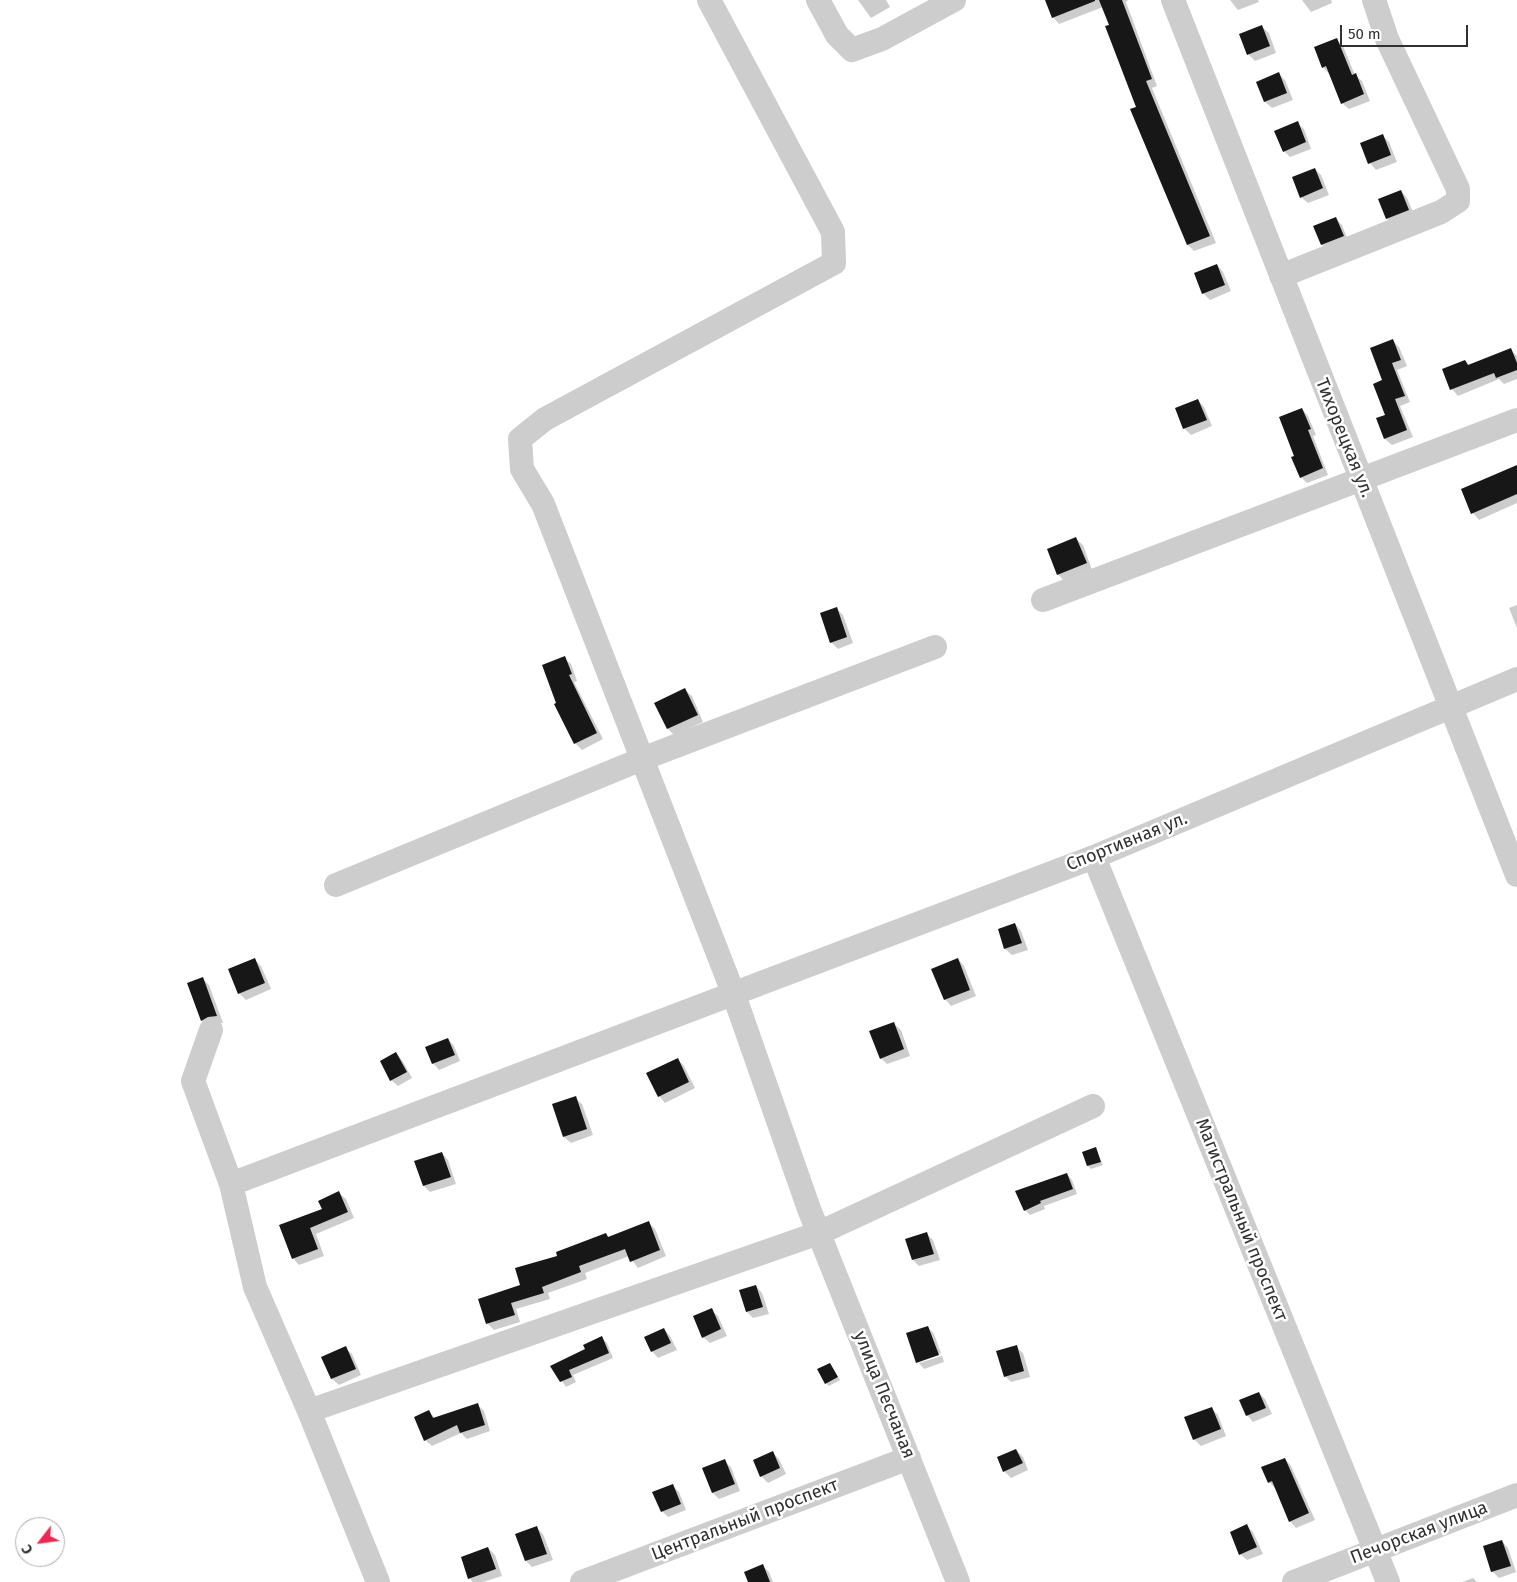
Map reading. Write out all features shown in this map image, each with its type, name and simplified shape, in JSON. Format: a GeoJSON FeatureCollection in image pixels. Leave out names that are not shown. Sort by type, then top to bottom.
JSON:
{"type":"FeatureCollection","features":[{"type":"Feature","properties":{"kind":"street","name":"улица Песчаная"},"geometry":{"type":"LineString","coordinates":[[709,0],[833,232],[834,263],[545,419],[520,439],[522,469],[542,504],[642,759],[734,995],[809,1208],[958,1582]]}},
{"type":"Feature","properties":{"kind":"street"},"geometry":{"type":"LineString","coordinates":[[818,0],[837,35],[852,50],[882,39],[954,0]]}},
{"type":"Feature","properties":{"kind":"street","name":"Тихорецкая ул."},"geometry":{"type":"LineString","coordinates":[[1173,0],[1517,875]]}},
{"type":"Feature","properties":{"kind":"street"},"geometry":{"type":"LineString","coordinates":[[1281,276],[1441,212],[1458,202],[1458,189],[1387,39],[1374,0]]}},
{"type":"Feature","properties":{"kind":"street"},"geometry":{"type":"LineString","coordinates":[[1043,600],[1517,420]]}},
{"type":"Feature","properties":{"kind":"street"},"geometry":{"type":"LineString","coordinates":[[336,886],[642,759],[936,648]]}},
{"type":"Feature","properties":{"kind":"street","name":"Спортивная ул."},"geometry":{"type":"LineString","coordinates":[[231,1184],[1094,857],[1517,679]]}},
{"type":"Feature","properties":{"kind":"street","name":"Магистральный проспект"},"geometry":{"type":"LineString","coordinates":[[1094,857],[1388,1582]]}},
{"type":"Feature","properties":{"kind":"street"},"geometry":{"type":"LineString","coordinates":[[212,1030],[193,1081],[231,1184],[255,1287],[309,1410],[378,1582]]}},
{"type":"Feature","properties":{"kind":"street"},"geometry":{"type":"LineString","coordinates":[[309,1410],[819,1233],[1093,1106]]}},
{"type":"Feature","properties":{"kind":"street","name":"Центральный проспект"},"geometry":{"type":"LineString","coordinates":[[582,1582],[909,1458]]}},
{"type":"Feature","properties":{"kind":"street","name":"Печорская улица"},"geometry":{"type":"LineString","coordinates":[[1294,1582],[1517,1496]]}},
{"type":"Feature","properties":{"kind":"building"},"geometry":{"type":"Polygon","coordinates":[[[1045,0],[1095,0],[1095,1],[1052,18],[1045,0]]]}},
{"type":"Feature","properties":{"kind":"building"},"geometry":{"type":"Polygon","coordinates":[[[1099,0],[1122,0],[1152,79],[1146,81],[1210,236],[1187,245],[1130,109],[1136,107],[1105,26],[1109,25],[1099,0]]]}},
{"type":"Feature","properties":{"kind":"building"},"geometry":{"type":"Polygon","coordinates":[[[1262,25],[1270,46],[1247,55],[1239,34],[1262,25]]]}},
{"type":"Feature","properties":{"kind":"building"},"geometry":{"type":"Polygon","coordinates":[[[1337,38],[1352,75],[1356,73],[1364,94],[1341,104],[1326,66],[1322,68],[1314,47],[1337,38]]]}},
{"type":"Feature","properties":{"kind":"building"},"geometry":{"type":"Polygon","coordinates":[[[1279,72],[1287,93],[1264,102],[1256,82],[1279,72]]]}},
{"type":"Feature","properties":{"kind":"building"},"geometry":{"type":"Polygon","coordinates":[[[1298,121],[1306,142],[1283,152],[1274,131],[1298,121]]]}},
{"type":"Feature","properties":{"kind":"building"},"geometry":{"type":"Polygon","coordinates":[[[1383,134],[1391,155],[1368,164],[1360,143],[1383,134]]]}},
{"type":"Feature","properties":{"kind":"building"},"geometry":{"type":"Polygon","coordinates":[[[1315,168],[1323,188],[1300,198],[1292,177],[1315,168]]]}},
{"type":"Feature","properties":{"kind":"building"},"geometry":{"type":"Polygon","coordinates":[[[1401,190],[1409,210],[1386,219],[1378,199],[1401,190]]]}},
{"type":"Feature","properties":{"kind":"building"},"geometry":{"type":"Polygon","coordinates":[[[1336,217],[1344,236],[1321,245],[1313,226],[1336,217]]]}},
{"type":"Feature","properties":{"kind":"building"},"geometry":{"type":"Polygon","coordinates":[[[1217,264],[1225,285],[1202,294],[1194,273],[1217,264]]]}},
{"type":"Feature","properties":{"kind":"building"},"geometry":{"type":"Polygon","coordinates":[[[1393,339],[1401,360],[1392,363],[1405,396],[1395,399],[1407,430],[1384,439],[1376,418],[1385,415],[1373,384],[1382,380],[1370,348],[1393,339]]]}},
{"type":"Feature","properties":{"kind":"building"},"geometry":{"type":"Polygon","coordinates":[[[1511,348],[1517,363],[1517,370],[1496,378],[1494,373],[1450,390],[1442,369],[1465,360],[1468,365],[1511,348]]]}},
{"type":"Feature","properties":{"kind":"building"},"geometry":{"type":"Polygon","coordinates":[[[1198,399],[1207,420],[1183,429],[1175,408],[1198,399]]]}},
{"type":"Feature","properties":{"kind":"building"},"geometry":{"type":"Polygon","coordinates":[[[1302,408],[1311,429],[1308,430],[1323,468],[1300,478],[1291,457],[1294,456],[1279,417],[1302,408]]]}},
{"type":"Feature","properties":{"kind":"building"},"geometry":{"type":"Polygon","coordinates":[[[1517,465],[1517,494],[1471,514],[1461,489],[1517,465]]]}},
{"type":"Feature","properties":{"kind":"building"},"geometry":{"type":"Polygon","coordinates":[[[1076,537],[1087,563],[1057,575],[1047,549],[1076,537]]]}},
{"type":"Feature","properties":{"kind":"building"},"geometry":{"type":"Polygon","coordinates":[[[837,607],[847,637],[830,643],[820,613],[837,607]]]}},
{"type":"Feature","properties":{"kind":"building"},"geometry":{"type":"Polygon","coordinates":[[[565,656],[572,674],[569,675],[597,733],[574,744],[554,704],[556,703],[542,665],[565,656]]]}},
{"type":"Feature","properties":{"kind":"building"},"geometry":{"type":"Polygon","coordinates":[[[685,688],[698,715],[667,729],[654,703],[685,688]]]}},
{"type":"Feature","properties":{"kind":"building"},"geometry":{"type":"Polygon","coordinates":[[[1015,923],[1022,943],[1004,949],[998,929],[1015,923]]]}},
{"type":"Feature","properties":{"kind":"building"},"geometry":{"type":"Polygon","coordinates":[[[255,958],[265,983],[238,994],[228,969],[255,958]]]}},
{"type":"Feature","properties":{"kind":"building"},"geometry":{"type":"Polygon","coordinates":[[[958,958],[970,990],[944,1000],[931,969],[958,958]]]}},
{"type":"Feature","properties":{"kind":"building"},"geometry":{"type":"Polygon","coordinates":[[[203,977],[217,1016],[208,1017],[201,1021],[187,983],[203,977]]]}},
{"type":"Feature","properties":{"kind":"building"},"geometry":{"type":"Polygon","coordinates":[[[894,1022],[904,1049],[880,1059],[869,1031],[894,1022]]]}},
{"type":"Feature","properties":{"kind":"building"},"geometry":{"type":"Polygon","coordinates":[[[448,1038],[455,1055],[432,1064],[425,1047],[448,1038]]]}},
{"type":"Feature","properties":{"kind":"building"},"geometry":{"type":"Polygon","coordinates":[[[396,1052],[407,1072],[390,1081],[380,1061],[396,1052]]]}},
{"type":"Feature","properties":{"kind":"building"},"geometry":{"type":"Polygon","coordinates":[[[678,1058],[689,1082],[658,1097],[646,1073],[678,1058]]]}},
{"type":"Feature","properties":{"kind":"building"},"geometry":{"type":"Polygon","coordinates":[[[576,1096],[587,1129],[563,1137],[552,1104],[576,1096]]]}},
{"type":"Feature","properties":{"kind":"building"},"geometry":{"type":"Polygon","coordinates":[[[1096,1147],[1101,1162],[1087,1166],[1082,1152],[1096,1147]]]}},
{"type":"Feature","properties":{"kind":"building"},"geometry":{"type":"Polygon","coordinates":[[[442,1152],[451,1177],[423,1186],[414,1161],[442,1152]]]}},
{"type":"Feature","properties":{"kind":"building"},"geometry":{"type":"Polygon","coordinates":[[[1067,1173],[1073,1189],[1040,1201],[1041,1203],[1024,1211],[1015,1191],[1067,1173]]]}},
{"type":"Feature","properties":{"kind":"building"},"geometry":{"type":"Polygon","coordinates":[[[339,1191],[348,1212],[310,1228],[318,1249],[292,1259],[279,1225],[322,1209],[318,1201],[339,1191]]]}},
{"type":"Feature","properties":{"kind":"building"},"geometry":{"type":"Polygon","coordinates":[[[649,1221],[660,1250],[630,1262],[625,1249],[579,1266],[581,1272],[542,1287],[544,1293],[511,1303],[515,1315],[486,1324],[478,1299],[520,1285],[515,1268],[557,1256],[556,1252],[606,1233],[608,1237],[649,1221]]]}},
{"type":"Feature","properties":{"kind":"building"},"geometry":{"type":"Polygon","coordinates":[[[927,1232],[934,1254],[912,1260],[905,1239],[927,1232]]]}},
{"type":"Feature","properties":{"kind":"building"},"geometry":{"type":"Polygon","coordinates":[[[756,1285],[763,1307],[746,1312],[739,1290],[756,1285]]]}},
{"type":"Feature","properties":{"kind":"building"},"geometry":{"type":"Polygon","coordinates":[[[712,1308],[721,1329],[702,1338],[693,1316],[712,1308]]]}},
{"type":"Feature","properties":{"kind":"building"},"geometry":{"type":"Polygon","coordinates":[[[928,1326],[939,1355],[916,1363],[906,1333],[928,1326]]]}},
{"type":"Feature","properties":{"kind":"building"},"geometry":{"type":"Polygon","coordinates":[[[664,1328],[671,1343],[651,1352],[644,1337],[664,1328]]]}},
{"type":"Feature","properties":{"kind":"building"},"geometry":{"type":"Polygon","coordinates":[[[602,1336],[609,1353],[569,1370],[572,1377],[560,1382],[550,1366],[585,1349],[583,1345],[602,1336]]]}},
{"type":"Feature","properties":{"kind":"building"},"geometry":{"type":"Polygon","coordinates":[[[1017,1345],[1024,1371],[1004,1377],[996,1351],[1017,1345]]]}},
{"type":"Feature","properties":{"kind":"building"},"geometry":{"type":"Polygon","coordinates":[[[346,1346],[356,1369],[331,1379],[321,1357],[346,1346]]]}},
{"type":"Feature","properties":{"kind":"building"},"geometry":{"type":"Polygon","coordinates":[[[830,1363],[838,1377],[825,1384],[817,1369],[830,1363]]]}},
{"type":"Feature","properties":{"kind":"building"},"geometry":{"type":"Polygon","coordinates":[[[1259,1392],[1266,1408],[1246,1416],[1239,1400],[1259,1392]]]}},
{"type":"Feature","properties":{"kind":"building"},"geometry":{"type":"Polygon","coordinates":[[[478,1403],[485,1425],[460,1433],[457,1425],[424,1441],[414,1417],[429,1410],[433,1418],[478,1403]]]}},
{"type":"Feature","properties":{"kind":"building"},"geometry":{"type":"Polygon","coordinates":[[[1212,1407],[1221,1429],[1193,1440],[1184,1417],[1212,1407]]]}},
{"type":"Feature","properties":{"kind":"building"},"geometry":{"type":"Polygon","coordinates":[[[1016,1449],[1023,1463],[1003,1472],[997,1457],[1016,1449]]]}},
{"type":"Feature","properties":{"kind":"building"},"geometry":{"type":"Polygon","coordinates":[[[773,1451],[780,1468],[760,1477],[753,1460],[773,1451]]]}},
{"type":"Feature","properties":{"kind":"building"},"geometry":{"type":"Polygon","coordinates":[[[1285,1458],[1309,1513],[1289,1522],[1272,1481],[1268,1483],[1261,1467],[1285,1458]]]}},
{"type":"Feature","properties":{"kind":"building"},"geometry":{"type":"Polygon","coordinates":[[[725,1459],[735,1484],[712,1493],[702,1468],[725,1459]]]}},
{"type":"Feature","properties":{"kind":"building"},"geometry":{"type":"Polygon","coordinates":[[[673,1484],[681,1504],[661,1512],[652,1492],[673,1484]]]}},
{"type":"Feature","properties":{"kind":"building"},"geometry":{"type":"Polygon","coordinates":[[[1247,1524],[1257,1547],[1239,1555],[1230,1532],[1247,1524]]]}},
{"type":"Feature","properties":{"kind":"building"},"geometry":{"type":"Polygon","coordinates":[[[537,1526],[547,1554],[525,1561],[515,1534],[537,1526]]]}},
{"type":"Feature","properties":{"kind":"building"},"geometry":{"type":"Polygon","coordinates":[[[1502,1540],[1511,1566],[1491,1572],[1483,1546],[1502,1540]]]}},
{"type":"Feature","properties":{"kind":"building"},"geometry":{"type":"Polygon","coordinates":[[[488,1547],[496,1569],[468,1579],[461,1557],[488,1547]]]}},
{"type":"Feature","properties":{"kind":"building"},"geometry":{"type":"Polygon","coordinates":[[[763,1564],[770,1582],[748,1582],[744,1572],[763,1564]]]}}]}
